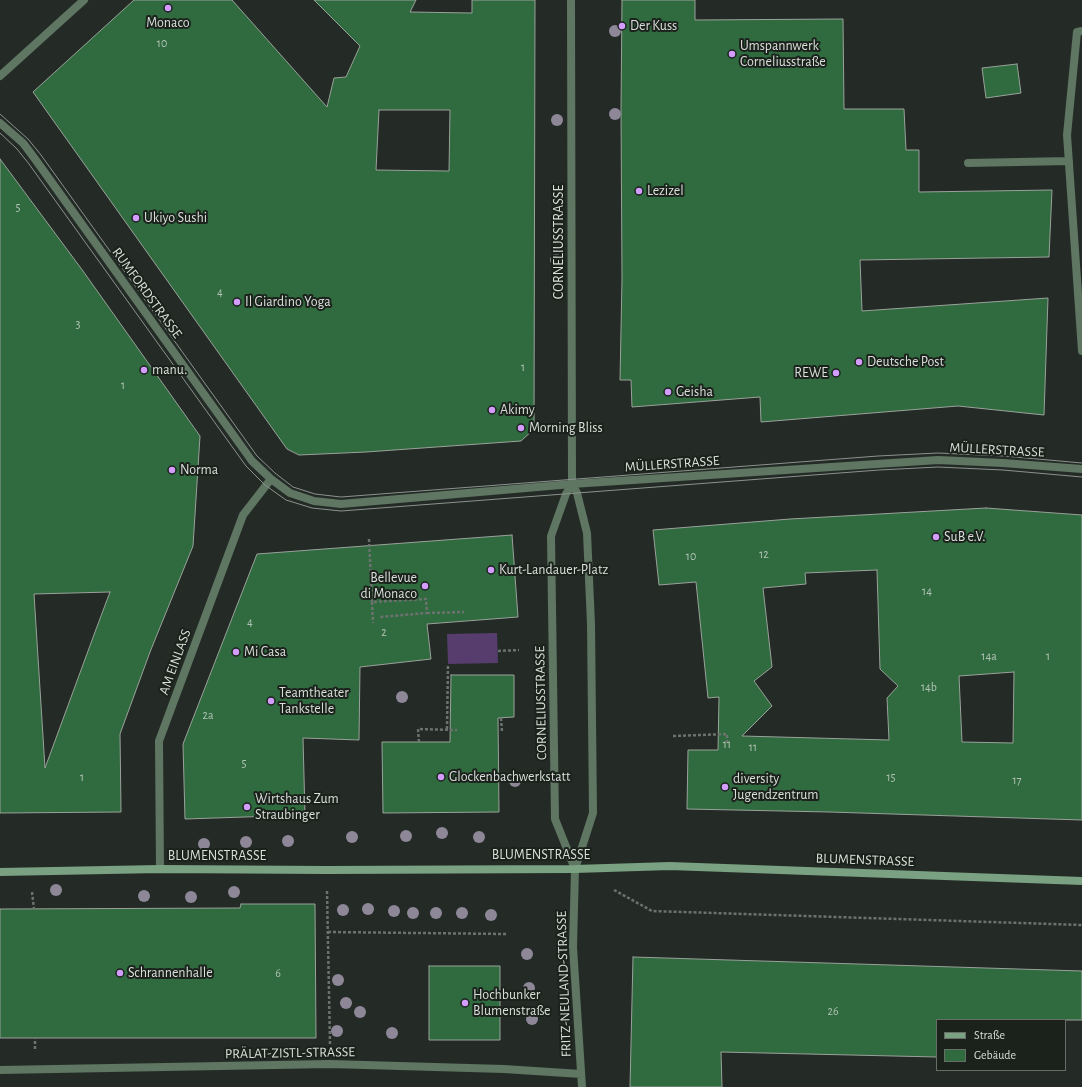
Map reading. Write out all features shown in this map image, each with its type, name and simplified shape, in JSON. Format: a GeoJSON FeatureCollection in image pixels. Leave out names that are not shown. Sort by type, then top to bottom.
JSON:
{"type":"FeatureCollection","features":[{"type":"Feature","properties":{"kind":"main road","name":"BLUMENSTRASSE"},"geometry":{"type":"LineString","coordinates":[[0,872],[160,869],[575,869],[670,866],[1082,881]]}},
{"type":"Feature","properties":{"kind":"street"},"geometry":{"type":"LineString","coordinates":[[0,76],[84,0]]}},
{"type":"Feature","properties":{"kind":"street","name":"CORNELIUSSTRASSE"},"geometry":{"type":"LineString","coordinates":[[571,0],[572,484],[577,493],[587,533],[591,624],[593,813],[575,869]]}},
{"type":"Feature","properties":{"kind":"street"},"geometry":{"type":"LineString","coordinates":[[1082,31],[1077,32],[1068,135],[1082,349]]}},
{"type":"Feature","properties":{"kind":"street","name":"RUMFORDSTRASSE"},"geometry":{"type":"LineString","coordinates":[[0,123],[23,143],[252,461],[271,479]]}},
{"type":"Feature","properties":{"kind":"street"},"geometry":{"type":"LineString","coordinates":[[968,163],[1069,161]]}},
{"type":"Feature","properties":{"kind":"street","name":"MÜLLERSTRASSE"},"geometry":{"type":"LineString","coordinates":[[271,479],[290,493],[314,501],[341,504],[572,484],[938,460],[1082,469]]}},
{"type":"Feature","properties":{"kind":"street","name":"AM EINLASS"},"geometry":{"type":"LineString","coordinates":[[160,869],[159,741],[243,515],[271,479]]}},
{"type":"Feature","properties":{"kind":"street","name":"CORNELIUSSTRASSE"},"geometry":{"type":"LineString","coordinates":[[572,484],[566,494],[551,536],[555,819],[575,869]]}},
{"type":"Feature","properties":{"kind":"street","name":"FRITZ-NEULAND-STRASSE"},"geometry":{"type":"LineString","coordinates":[[575,869],[573,947],[582,1087]]}},
{"type":"Feature","properties":{"kind":"street","name":"PRÄLAT-ZISTL-STRASSE"},"geometry":{"type":"LineString","coordinates":[[0,1070],[330,1064],[504,1069],[580,1074]]}},
{"type":"Feature","properties":{"kind":"path"},"geometry":{"type":"LineString","coordinates":[[368,540],[374,623]]}},
{"type":"Feature","properties":{"kind":"path"},"geometry":{"type":"LineString","coordinates":[[372,602],[426,599],[427,613]]}},
{"type":"Feature","properties":{"kind":"path"},"geometry":{"type":"LineString","coordinates":[[379,617],[464,612]]}},
{"type":"Feature","properties":{"kind":"path"},"geometry":{"type":"LineString","coordinates":[[498,651],[519,650]]}},
{"type":"Feature","properties":{"kind":"path"},"geometry":{"type":"LineString","coordinates":[[447,729],[448,664]]}},
{"type":"Feature","properties":{"kind":"path"},"geometry":{"type":"LineString","coordinates":[[501,718],[502,732]]}},
{"type":"Feature","properties":{"kind":"path"},"geometry":{"type":"LineString","coordinates":[[419,742],[418,729],[457,730]]}},
{"type":"Feature","properties":{"kind":"path"},"geometry":{"type":"LineString","coordinates":[[673,736],[727,734],[727,744]]}},
{"type":"Feature","properties":{"kind":"path"},"geometry":{"type":"LineString","coordinates":[[326,870],[330,1064]]}},
{"type":"Feature","properties":{"kind":"path"},"geometry":{"type":"LineString","coordinates":[[652,912],[1082,925]]}},
{"type":"Feature","properties":{"kind":"path"},"geometry":{"type":"LineString","coordinates":[[328,932],[506,934]]}},
{"type":"Feature","properties":{"kind":"path"},"geometry":{"type":"LineString","coordinates":[[35,1038],[35,1052]]}},
{"type":"Feature","properties":{"kind":"shaded area"},"geometry":{"type":"Polygon","coordinates":[[[497,633],[498,663],[448,664],[447,634],[497,633]]]}},
{"type":"Feature","properties":{"kind":"building"},"geometry":{"type":"Polygon","coordinates":[[[134,0],[232,0],[327,107],[334,78],[346,77],[360,46],[314,0],[416,0],[410,12],[472,13],[472,0],[535,0],[534,429],[521,441],[366,452],[299,455],[287,449],[33,92],[134,0]],[[379,110],[376,170],[449,171],[450,110],[379,110]]]}},
{"type":"Feature","properties":{"kind":"building"},"geometry":{"type":"Polygon","coordinates":[[[622,0],[695,0],[695,20],[843,19],[844,109],[904,109],[906,150],[919,150],[919,192],[1052,190],[1049,257],[860,260],[862,311],[1048,298],[1044,415],[958,406],[761,422],[760,397],[632,407],[631,380],[620,380],[622,279],[622,0]]]}},
{"type":"Feature","properties":{"kind":"building"},"geometry":{"type":"Polygon","coordinates":[[[1017,64],[1021,93],[986,98],[982,68],[1017,64]]]}},
{"type":"Feature","properties":{"kind":"building"},"geometry":{"type":"Polygon","coordinates":[[[0,159],[83,271],[200,436],[193,546],[150,652],[120,734],[121,812],[0,813],[0,159]],[[110,592],[34,594],[45,768],[110,592]]]}},
{"type":"Feature","properties":{"kind":"building"},"geometry":{"type":"Polygon","coordinates":[[[986,508],[1082,515],[1082,820],[687,809],[688,750],[718,750],[719,697],[708,698],[696,582],[659,585],[653,530],[790,519],[986,508]],[[877,570],[805,573],[806,584],[763,588],[772,667],[754,681],[772,706],[742,736],[889,740],[887,698],[898,686],[880,669],[877,570]],[[1014,672],[959,676],[962,742],[1013,743],[1014,672]]]}},
{"type":"Feature","properties":{"kind":"building"},"geometry":{"type":"Polygon","coordinates":[[[512,535],[518,617],[427,624],[431,659],[360,667],[359,740],[303,738],[305,815],[185,819],[183,744],[257,554],[512,535]]]}},
{"type":"Feature","properties":{"kind":"building","name":"Glockenbachwerkstatt"},"geometry":{"type":"Polygon","coordinates":[[[451,675],[514,675],[514,717],[498,718],[499,812],[383,813],[382,742],[450,742],[451,675]]]}},
{"type":"Feature","properties":{"kind":"building","name":"Schrannenhalle"},"geometry":{"type":"Polygon","coordinates":[[[241,904],[315,904],[316,1038],[0,1038],[0,909],[240,908],[241,904]]]}},
{"type":"Feature","properties":{"kind":"building"},"geometry":{"type":"Polygon","coordinates":[[[633,957],[1082,971],[1082,1020],[936,1019],[936,1057],[721,1052],[722,1087],[630,1087],[633,957]]]}},
{"type":"Feature","properties":{"kind":"building","name":"Hochbunker Blumenstraße"},"geometry":{"type":"Polygon","coordinates":[[[429,966],[500,966],[500,1040],[429,1040],[429,966]]]}},
{"type":"Feature","properties":{"kind":"tram line"},"geometry":{"type":"LineString","coordinates":[[0,114],[28,139],[41,155],[257,456],[293,487],[315,494],[341,497],[878,456],[938,453],[1004,456],[1082,463]]}},
{"type":"Feature","properties":{"kind":"tram line"},"geometry":{"type":"LineString","coordinates":[[0,133],[17,149],[29,164],[246,466],[265,485],[286,500],[312,508],[341,511],[879,470],[938,467],[1003,470],[1082,477]]}},
{"type":"Feature","properties":{"kind":"place","name":"Monaco"},"geometry":{"type":"Point","coordinates":[168,8]}},
{"type":"Feature","properties":{"kind":"place","name":"Der Kuss"},"geometry":{"type":"Point","coordinates":[622,26]}},
{"type":"Feature","properties":{"kind":"place","name":"Umspannwerk Corneliusstraße"},"geometry":{"type":"Point","coordinates":[732,54]}},
{"type":"Feature","properties":{"kind":"place","name":"Lezizel"},"geometry":{"type":"Point","coordinates":[639,191]}},
{"type":"Feature","properties":{"kind":"place","name":"Ukiyo Sushi"},"geometry":{"type":"Point","coordinates":[136,218]}},
{"type":"Feature","properties":{"kind":"place","name":"Il Giardino Yoga"},"geometry":{"type":"Point","coordinates":[237,302]}},
{"type":"Feature","properties":{"kind":"place","name":"Deutsche Post"},"geometry":{"type":"Point","coordinates":[859,362]}},
{"type":"Feature","properties":{"kind":"place","name":"manu."},"geometry":{"type":"Point","coordinates":[144,370]}},
{"type":"Feature","properties":{"kind":"place","name":"REWE"},"geometry":{"type":"Point","coordinates":[836,373]}},
{"type":"Feature","properties":{"kind":"place","name":"Geisha"},"geometry":{"type":"Point","coordinates":[668,392]}},
{"type":"Feature","properties":{"kind":"place","name":"Akimy"},"geometry":{"type":"Point","coordinates":[492,410]}},
{"type":"Feature","properties":{"kind":"place","name":"Morning Bliss"},"geometry":{"type":"Point","coordinates":[521,428]}},
{"type":"Feature","properties":{"kind":"place","name":"Norma"},"geometry":{"type":"Point","coordinates":[172,470]}},
{"type":"Feature","properties":{"kind":"place","name":"SuB e.V."},"geometry":{"type":"Point","coordinates":[936,537]}},
{"type":"Feature","properties":{"kind":"place","name":"Kurt-Landauer-Platz"},"geometry":{"type":"Point","coordinates":[491,570]}},
{"type":"Feature","properties":{"kind":"place","name":"Bellevue di Monaco"},"geometry":{"type":"Point","coordinates":[425,586]}},
{"type":"Feature","properties":{"kind":"place","name":"Mi Casa"},"geometry":{"type":"Point","coordinates":[236,652]}},
{"type":"Feature","properties":{"kind":"place","name":"Teamtheater Tankstelle"},"geometry":{"type":"Point","coordinates":[271,701]}},
{"type":"Feature","properties":{"kind":"place","name":"Glockenbachwerkstatt"},"geometry":{"type":"Point","coordinates":[441,777]}},
{"type":"Feature","properties":{"kind":"place","name":"diversity Jugendzentrum"},"geometry":{"type":"Point","coordinates":[725,787]}},
{"type":"Feature","properties":{"kind":"place","name":"Wirtshaus Zum Straubinger"},"geometry":{"type":"Point","coordinates":[247,807]}},
{"type":"Feature","properties":{"kind":"place","name":"Schrannenhalle"},"geometry":{"type":"Point","coordinates":[120,973]}},
{"type":"Feature","properties":{"kind":"place","name":"Hochbunker Blumenstraße"},"geometry":{"type":"Point","coordinates":[465,1003]}}]}
